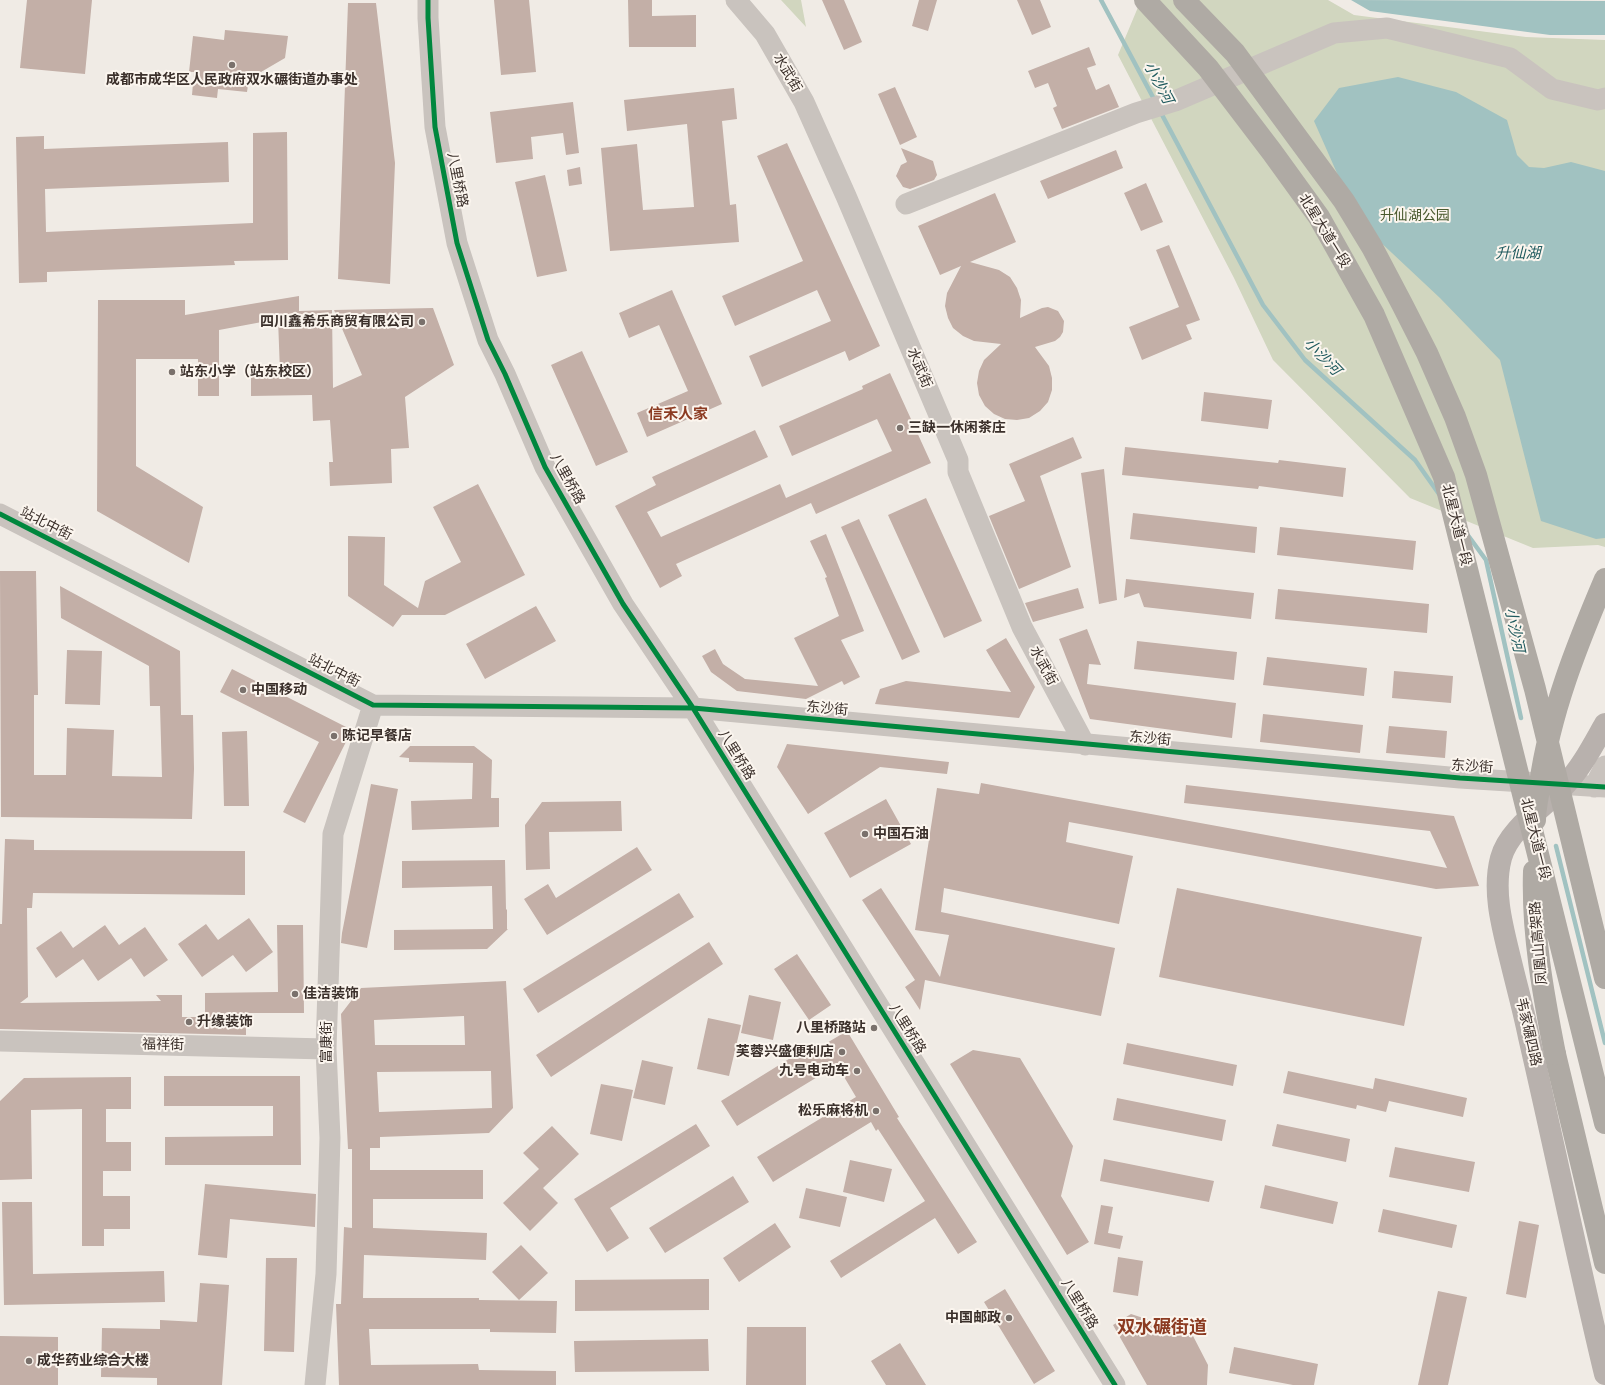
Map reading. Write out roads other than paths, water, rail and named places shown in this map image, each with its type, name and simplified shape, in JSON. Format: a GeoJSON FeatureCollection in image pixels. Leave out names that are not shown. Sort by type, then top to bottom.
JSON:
{"type":"FeatureCollection","features":[{"type":"Feature","properties":{"kind":"highway","name":"北星大道一段"},"geometry":{"type":"LineString","coordinates":[[1146,0],[1208,68],[1319,217],[1374,315],[1444,477],[1605,1123]]}},
{"type":"Feature","properties":{"kind":"highway"},"geometry":{"type":"LineString","coordinates":[[1184,0],[1235,53],[1344,202],[1372,247],[1402,304],[1427,353],[1455,417],[1476,475],[1531,674],[1605,978]]}},
{"type":"Feature","properties":{"kind":"highway","name":"凤凰山高架路"},"geometry":{"type":"LineString","coordinates":[[1605,579],[1568,669],[1543,761],[1535,816],[1534,875],[1535,930],[1544,996],[1555,1054],[1605,1263]]}},
{"type":"Feature","properties":{"kind":"main road","name":"韦家碾四路"},"geometry":{"type":"LineString","coordinates":[[1605,724],[1583,764],[1565,785],[1521,826],[1509,841],[1501,857],[1498,873],[1499,903],[1503,929],[1529,1037],[1605,1374]]}},
{"type":"Feature","properties":{"kind":"street","name":"八里桥路"},"geometry":{"type":"LineString","coordinates":[[428,0],[435,127],[457,243],[488,340],[505,374],[545,467],[623,604],[693,708],[1115,1385]]}},
{"type":"Feature","properties":{"kind":"street","name":"水武街"},"geometry":{"type":"LineString","coordinates":[[736,0],[765,34],[804,102],[846,196],[958,460],[958,472],[1022,627],[1085,745]]}},
{"type":"Feature","properties":{"kind":"street"},"geometry":{"type":"LineString","coordinates":[[906,204],[1136,113],[1174,101],[1334,33],[1387,28],[1510,58],[1552,88],[1598,100],[1605,98]]}},
{"type":"Feature","properties":{"kind":"street","name":"站北中街"},"geometry":{"type":"LineString","coordinates":[[0,514],[373,705],[693,708]]}},
{"type":"Feature","properties":{"kind":"street","name":"富康街"},"geometry":{"type":"LineString","coordinates":[[315,1385],[326,1274],[330,1138],[326,1048],[333,834],[373,705]]}},
{"type":"Feature","properties":{"kind":"street","name":"东沙街"},"geometry":{"type":"LineString","coordinates":[[693,708],[1085,745],[1460,778],[1600,787]]}},
{"type":"Feature","properties":{"kind":"street"},"geometry":{"type":"LineString","coordinates":[[1600,787],[1605,766]]}},
{"type":"Feature","properties":{"kind":"street","name":"福祥街"},"geometry":{"type":"LineString","coordinates":[[0,1041],[326,1048]]}},
{"type":"Feature","properties":{"kind":"water"},"geometry":{"type":"Polygon","coordinates":[[[1351,0],[1605,1],[1605,35],[1550,35],[1370,11],[1351,0]]]}},
{"type":"Feature","properties":{"kind":"water","name":"升仙湖"},"geometry":{"type":"Polygon","coordinates":[[[1398,77],[1456,92],[1507,120],[1517,155],[1529,167],[1544,168],[1571,162],[1605,171],[1605,538],[1596,539],[1541,521],[1500,360],[1440,298],[1376,238],[1344,189],[1314,121],[1339,88],[1398,77]]]}},
{"type":"Feature","properties":{"kind":"waterway","name":"小沙河"},"geometry":{"type":"LineString","coordinates":[[1101,0],[1155,101]]}},
{"type":"Feature","properties":{"kind":"waterway","name":"小沙河"},"geometry":{"type":"LineString","coordinates":[[1160,111],[1263,305],[1305,360],[1415,460],[1439,494]]}},
{"type":"Feature","properties":{"kind":"waterway","name":"小沙河"},"geometry":{"type":"LineString","coordinates":[[1467,534],[1486,560],[1521,718]]}},
{"type":"Feature","properties":{"kind":"waterway","name":"小沙河"},"geometry":{"type":"LineString","coordinates":[[1556,846],[1605,1043]]}},
{"type":"Feature","properties":{"kind":"place","name":"成都市成华区人民政府双水碾街道办事处"},"geometry":{"type":"Point","coordinates":[232,65]}},
{"type":"Feature","properties":{"kind":"place","name":"四川鑫希乐商贸有限公司"},"geometry":{"type":"Point","coordinates":[422,322]}},
{"type":"Feature","properties":{"kind":"place","name":"站东小学（站东校区）"},"geometry":{"type":"Point","coordinates":[172,372]}},
{"type":"Feature","properties":{"kind":"place","name":"三缺一休闲茶庄"},"geometry":{"type":"Point","coordinates":[900,428]}},
{"type":"Feature","properties":{"kind":"place","name":"中国移动"},"geometry":{"type":"Point","coordinates":[243,690]}},
{"type":"Feature","properties":{"kind":"place","name":"陈记早餐店"},"geometry":{"type":"Point","coordinates":[334,736]}},
{"type":"Feature","properties":{"kind":"place","name":"中国石油"},"geometry":{"type":"Point","coordinates":[865,834]}},
{"type":"Feature","properties":{"kind":"place","name":"佳洁装饰"},"geometry":{"type":"Point","coordinates":[295,994]}},
{"type":"Feature","properties":{"kind":"place","name":"升缘装饰"},"geometry":{"type":"Point","coordinates":[189,1022]}},
{"type":"Feature","properties":{"kind":"place","name":"八里桥路站"},"geometry":{"type":"Point","coordinates":[874,1028]}},
{"type":"Feature","properties":{"kind":"place","name":"芙蓉兴盛便利店"},"geometry":{"type":"Point","coordinates":[842,1052]}},
{"type":"Feature","properties":{"kind":"place","name":"九号电动车"},"geometry":{"type":"Point","coordinates":[857,1071]}},
{"type":"Feature","properties":{"kind":"place","name":"松乐麻将机"},"geometry":{"type":"Point","coordinates":[876,1111]}},
{"type":"Feature","properties":{"kind":"place","name":"中国邮政"},"geometry":{"type":"Point","coordinates":[1009,1318]}},
{"type":"Feature","properties":{"kind":"place","name":"成华药业综合大楼"},"geometry":{"type":"Point","coordinates":[29,1361]}},
{"type":"Feature","properties":{"kind":"district","name":"信禾人家"},"geometry":{"type":"Point","coordinates":[678,415]}},
{"type":"Feature","properties":{"kind":"district","name":"双水碾街道"},"geometry":{"type":"Point","coordinates":[1162,1328]}},
{"type":"Feature","properties":{"kind":"park label","name":"升仙湖公园"},"geometry":{"type":"Point","coordinates":[1415,216]}}]}
